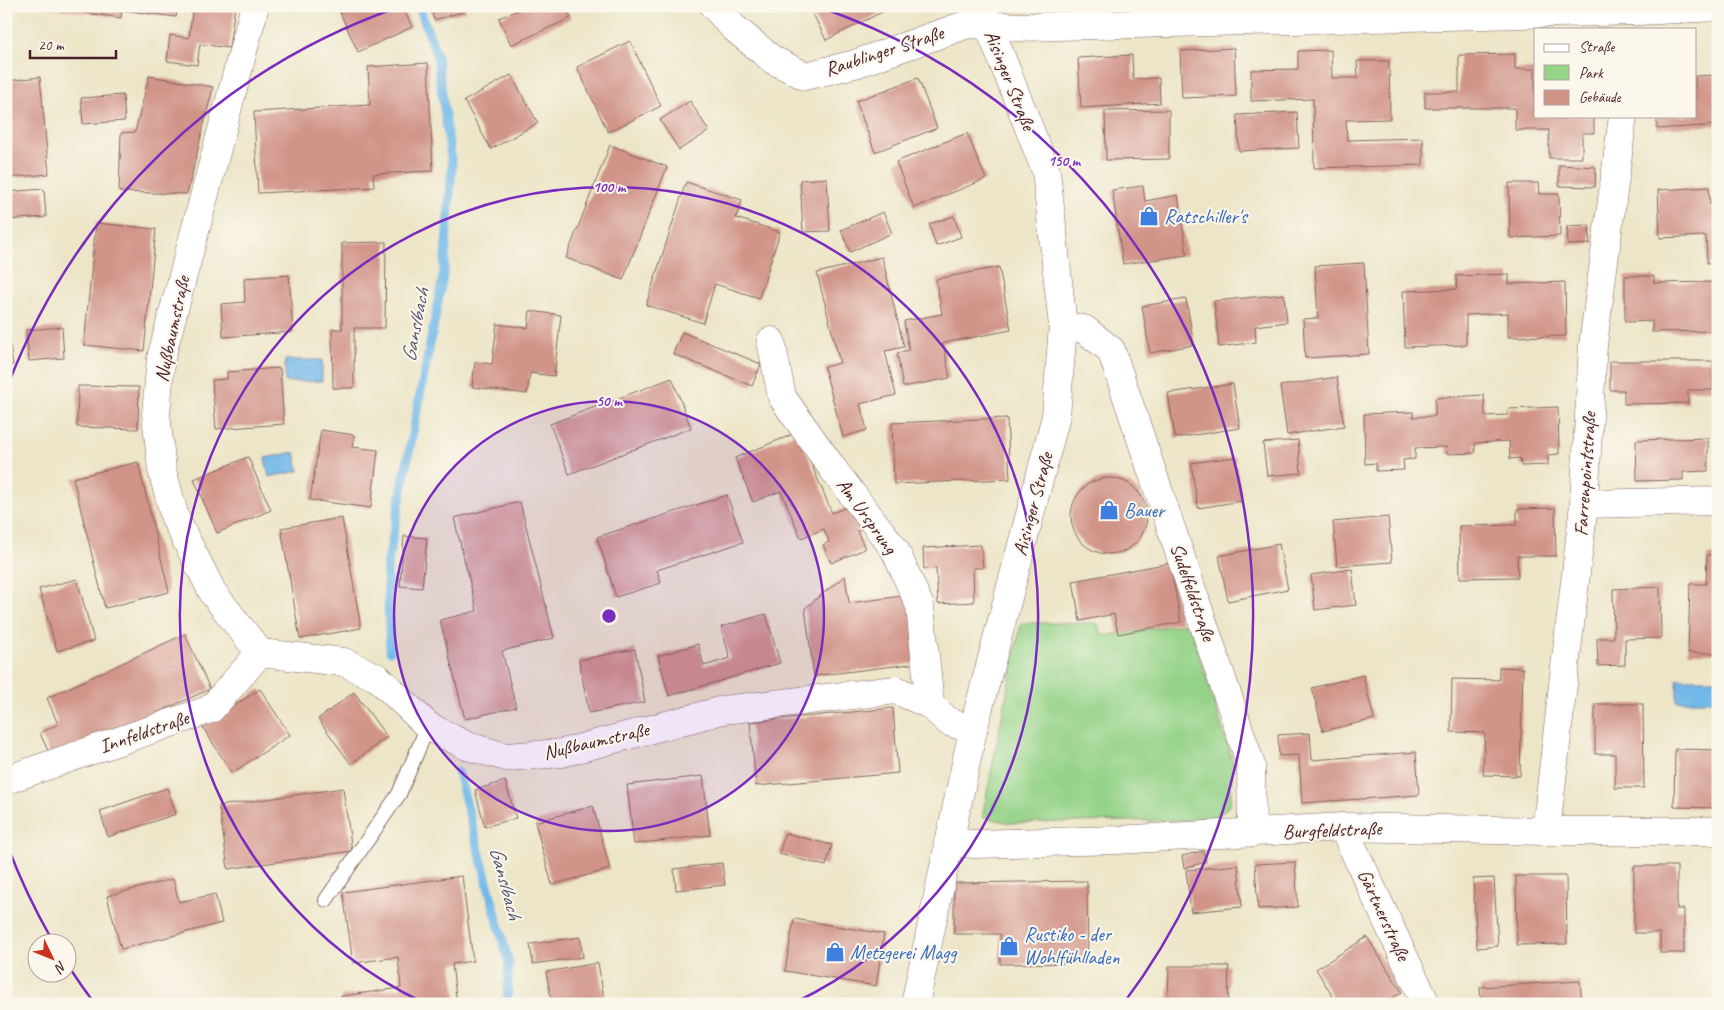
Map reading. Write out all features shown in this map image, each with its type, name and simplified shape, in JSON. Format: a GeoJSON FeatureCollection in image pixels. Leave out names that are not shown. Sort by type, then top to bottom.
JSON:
{"type":"FeatureCollection","features":[{"type":"Feature","properties":{"kind":"street","name":"Nußbaumstraße"},"geometry":{"type":"LineString","coordinates":[[255,6],[161,358],[156,414],[162,470],[175,518],[214,593],[260,653],[344,662],[378,678],[428,726],[467,746],[506,757],[562,753],[723,710],[896,690],[930,705],[949,722],[973,730]]}},
{"type":"Feature","properties":{"kind":"street","name":"Raublinger Straße"},"geometry":{"type":"LineString","coordinates":[[714,6],[733,27],[773,60],[805,76],[856,64],[968,24],[985,16],[1020,27],[1636,20],[1718,7]]}},
{"type":"Feature","properties":{"kind":"street","name":"Aisinger Straße"},"geometry":{"type":"LineString","coordinates":[[915,1004],[973,730],[1056,416],[1063,326],[1046,171],[985,16]]}},
{"type":"Feature","properties":{"kind":"street","name":"Farrenpointstraße"},"geometry":{"type":"LineString","coordinates":[[1546,831],[1584,504],[1593,345],[1624,118]]}},
{"type":"Feature","properties":{"kind":"street","name":"Sudelfeldstraße"},"geometry":{"type":"LineString","coordinates":[[1063,326],[1084,329],[1112,350],[1251,765],[1252,833]]}},
{"type":"Feature","properties":{"kind":"street","name":"Am Ursprung"},"geometry":{"type":"LineString","coordinates":[[772,341],[782,397],[832,469],[894,550],[920,606],[930,705]]}},
{"type":"Feature","properties":{"kind":"street"},"geometry":{"type":"LineString","coordinates":[[1584,504],[1718,501]]}},
{"type":"Feature","properties":{"kind":"street","name":"Innfeldstraße"},"geometry":{"type":"LineString","coordinates":[[6,780],[211,709],[260,653]]}},
{"type":"Feature","properties":{"kind":"street","name":"Burgfeldstraße"},"geometry":{"type":"LineString","coordinates":[[948,842],[975,844],[1079,841],[1343,827],[1546,831],[1718,831]]}},
{"type":"Feature","properties":{"kind":"street","name":"Gärtnerstraße"},"geometry":{"type":"LineString","coordinates":[[1343,827],[1426,1004]]}},
{"type":"Feature","properties":{"kind":"lane"},"geometry":{"type":"LineString","coordinates":[[326,900],[399,794],[428,726]]}},
{"type":"Feature","properties":{"kind":"green space"},"geometry":{"type":"Polygon","coordinates":[[[1021,623],[1097,623],[1103,636],[1189,623],[1233,763],[1230,805],[1216,817],[1191,820],[1011,823],[982,817],[1021,623]]]}},
{"type":"Feature","properties":{"kind":"water"},"geometry":{"type":"Polygon","coordinates":[[[285,360],[322,360],[322,381],[285,382],[285,360]]]}},
{"type":"Feature","properties":{"kind":"water"},"geometry":{"type":"Polygon","coordinates":[[[295,452],[299,471],[269,477],[265,458],[295,452]]]}},
{"type":"Feature","properties":{"kind":"water"},"geometry":{"type":"Polygon","coordinates":[[[1677,679],[1718,679],[1718,701],[1677,701],[1677,679]]]}},
{"type":"Feature","properties":{"kind":"building"},"geometry":{"type":"Polygon","coordinates":[[[38,6],[178,6],[176,17],[122,10],[121,18],[38,6]]]}},
{"type":"Feature","properties":{"kind":"building"},"geometry":{"type":"Polygon","coordinates":[[[193,6],[235,6],[229,48],[200,44],[197,65],[167,61],[170,35],[189,38],[193,6]]]}},
{"type":"Feature","properties":{"kind":"building"},"geometry":{"type":"Polygon","coordinates":[[[337,6],[402,6],[412,27],[358,52],[337,6]]]}},
{"type":"Feature","properties":{"kind":"building"},"geometry":{"type":"Polygon","coordinates":[[[430,6],[464,6],[466,11],[434,20],[430,6]]]}},
{"type":"Feature","properties":{"kind":"building"},"geometry":{"type":"Polygon","coordinates":[[[517,6],[565,6],[571,18],[511,45],[499,18],[518,10],[517,6]]]}},
{"type":"Feature","properties":{"kind":"building"},"geometry":{"type":"Polygon","coordinates":[[[809,6],[894,6],[826,40],[809,6]]]}},
{"type":"Feature","properties":{"kind":"building"},"geometry":{"type":"Polygon","coordinates":[[[630,41],[661,106],[608,132],[577,67],[630,41]]]}},
{"type":"Feature","properties":{"kind":"building"},"geometry":{"type":"Polygon","coordinates":[[[1234,48],[1236,96],[1182,98],[1180,51],[1234,48]]]}},
{"type":"Feature","properties":{"kind":"building"},"geometry":{"type":"Polygon","coordinates":[[[1331,50],[1332,78],[1358,78],[1357,61],[1389,61],[1390,119],[1346,120],[1347,140],[1423,138],[1423,165],[1314,168],[1313,99],[1251,101],[1251,70],[1298,69],[1298,51],[1331,50]]]}},
{"type":"Feature","properties":{"kind":"building"},"geometry":{"type":"Polygon","coordinates":[[[1515,54],[1515,69],[1534,69],[1534,118],[1594,118],[1594,133],[1582,133],[1582,158],[1549,158],[1549,130],[1515,130],[1515,108],[1425,108],[1425,92],[1459,92],[1459,55],[1515,54]]]}},
{"type":"Feature","properties":{"kind":"building"},"geometry":{"type":"Polygon","coordinates":[[[1132,55],[1133,79],[1159,78],[1160,103],[1081,108],[1078,58],[1132,55]]]}},
{"type":"Feature","properties":{"kind":"building"},"geometry":{"type":"Polygon","coordinates":[[[428,63],[433,171],[373,174],[374,187],[258,193],[254,112],[370,105],[368,67],[428,63]]]}},
{"type":"Feature","properties":{"kind":"building"},"geometry":{"type":"Polygon","coordinates":[[[511,75],[538,123],[491,149],[464,101],[511,75]]]}},
{"type":"Feature","properties":{"kind":"building"},"geometry":{"type":"Polygon","coordinates":[[[1718,75],[1718,125],[1657,129],[1657,118],[1696,118],[1696,76],[1718,75]]]}},
{"type":"Feature","properties":{"kind":"building"},"geometry":{"type":"Polygon","coordinates":[[[149,76],[213,87],[187,194],[119,192],[121,133],[135,132],[149,76]]]}},
{"type":"Feature","properties":{"kind":"building"},"geometry":{"type":"Polygon","coordinates":[[[40,77],[49,174],[6,178],[6,81],[40,77]]]}},
{"type":"Feature","properties":{"kind":"building"},"geometry":{"type":"Polygon","coordinates":[[[918,78],[937,128],[875,152],[856,101],[918,78]]]}},
{"type":"Feature","properties":{"kind":"building"},"geometry":{"type":"Polygon","coordinates":[[[123,95],[125,121],[83,124],[81,98],[123,95]]]}},
{"type":"Feature","properties":{"kind":"building"},"geometry":{"type":"Polygon","coordinates":[[[690,101],[709,131],[679,150],[660,120],[690,101]]]}},
{"type":"Feature","properties":{"kind":"building"},"geometry":{"type":"Polygon","coordinates":[[[1169,110],[1169,159],[1106,160],[1105,111],[1169,110]]]}},
{"type":"Feature","properties":{"kind":"building"},"geometry":{"type":"Polygon","coordinates":[[[1297,112],[1299,148],[1239,151],[1237,115],[1297,112]]]}},
{"type":"Feature","properties":{"kind":"building"},"geometry":{"type":"Polygon","coordinates":[[[967,133],[986,179],[914,208],[896,162],[967,133]]]}},
{"type":"Feature","properties":{"kind":"building"},"geometry":{"type":"Polygon","coordinates":[[[610,145],[667,167],[623,280],[566,258],[610,145]]]}},
{"type":"Feature","properties":{"kind":"building"},"geometry":{"type":"Polygon","coordinates":[[[1559,165],[1596,167],[1595,187],[1559,186],[1559,165]]]}},
{"type":"Feature","properties":{"kind":"building"},"geometry":{"type":"Polygon","coordinates":[[[827,178],[830,231],[803,232],[800,180],[827,178]]]}},
{"type":"Feature","properties":{"kind":"building"},"geometry":{"type":"Polygon","coordinates":[[[686,182],[742,200],[736,218],[780,232],[759,298],[715,284],[703,323],[646,305],[686,182]]]}},
{"type":"Feature","properties":{"kind":"building"},"geometry":{"type":"Polygon","coordinates":[[[1509,183],[1538,183],[1539,194],[1559,194],[1560,236],[1510,238],[1509,183]]]}},
{"type":"Feature","properties":{"kind":"building","name":"Ratschiller's"},"geometry":{"type":"Polygon","coordinates":[[[1143,186],[1145,201],[1178,195],[1187,255],[1123,264],[1112,190],[1143,186]]]}},
{"type":"Feature","properties":{"kind":"building"},"geometry":{"type":"Polygon","coordinates":[[[1709,187],[1710,204],[1718,203],[1718,262],[1707,263],[1706,236],[1660,238],[1658,190],[1709,187]]]}},
{"type":"Feature","properties":{"kind":"building"},"geometry":{"type":"Polygon","coordinates":[[[44,189],[46,217],[6,220],[6,192],[44,189]]]}},
{"type":"Feature","properties":{"kind":"building"},"geometry":{"type":"Polygon","coordinates":[[[883,212],[892,233],[850,252],[841,230],[883,212]]]}},
{"type":"Feature","properties":{"kind":"building"},"geometry":{"type":"Polygon","coordinates":[[[954,216],[961,237],[936,246],[929,224],[954,216]]]}},
{"type":"Feature","properties":{"kind":"building"},"geometry":{"type":"Polygon","coordinates":[[[96,223],[156,229],[144,351],[84,345],[96,223]]]}},
{"type":"Feature","properties":{"kind":"building"},"geometry":{"type":"Polygon","coordinates":[[[1589,225],[1590,244],[1568,245],[1567,226],[1589,225]]]}},
{"type":"Feature","properties":{"kind":"building"},"geometry":{"type":"Polygon","coordinates":[[[386,242],[385,328],[354,328],[354,388],[333,388],[332,329],[342,329],[342,243],[386,242]]]}},
{"type":"Feature","properties":{"kind":"building"},"geometry":{"type":"Polygon","coordinates":[[[882,257],[904,347],[885,351],[896,395],[860,404],[867,430],[843,437],[824,367],[840,363],[817,273],[882,257]]]}},
{"type":"Feature","properties":{"kind":"building"},"geometry":{"type":"Polygon","coordinates":[[[1364,263],[1369,354],[1305,358],[1303,319],[1318,318],[1315,266],[1364,263]]]}},
{"type":"Feature","properties":{"kind":"building"},"geometry":{"type":"Polygon","coordinates":[[[999,267],[1011,330],[943,343],[950,378],[903,387],[897,353],[909,350],[904,321],[942,314],[936,279],[999,267]]]}},
{"type":"Feature","properties":{"kind":"building"},"geometry":{"type":"Polygon","coordinates":[[[1509,274],[1509,284],[1565,282],[1566,336],[1508,337],[1508,313],[1466,315],[1466,345],[1405,347],[1403,291],[1457,289],[1456,276],[1509,274]]]}},
{"type":"Feature","properties":{"kind":"building"},"geometry":{"type":"Polygon","coordinates":[[[289,275],[293,332],[223,337],[221,304],[245,302],[244,278],[289,275]]]}},
{"type":"Feature","properties":{"kind":"building"},"geometry":{"type":"Polygon","coordinates":[[[1625,276],[1654,276],[1654,283],[1718,282],[1718,331],[1652,332],[1652,321],[1625,322],[1625,276]]]}},
{"type":"Feature","properties":{"kind":"building"},"geometry":{"type":"Polygon","coordinates":[[[1284,294],[1287,322],[1255,326],[1256,342],[1219,347],[1214,301],[1284,294]]]}},
{"type":"Feature","properties":{"kind":"building"},"geometry":{"type":"Polygon","coordinates":[[[1186,299],[1194,345],[1150,353],[1142,306],[1186,299]]]}},
{"type":"Feature","properties":{"kind":"building"},"geometry":{"type":"Polygon","coordinates":[[[530,311],[561,315],[554,376],[530,373],[527,394],[472,387],[475,362],[492,364],[497,324],[528,328],[530,311]]]}},
{"type":"Feature","properties":{"kind":"building"},"geometry":{"type":"Polygon","coordinates":[[[6,322],[13,365],[6,366],[6,322]]]}},
{"type":"Feature","properties":{"kind":"building"},"geometry":{"type":"Polygon","coordinates":[[[62,327],[64,358],[29,361],[26,330],[62,327]]]}},
{"type":"Feature","properties":{"kind":"building"},"geometry":{"type":"Polygon","coordinates":[[[682,332],[761,364],[752,386],[673,354],[682,332]]]}},
{"type":"Feature","properties":{"kind":"building"},"geometry":{"type":"Polygon","coordinates":[[[1610,361],[1713,361],[1713,390],[1688,390],[1688,403],[1624,404],[1624,390],[1610,390],[1610,361]]]}},
{"type":"Feature","properties":{"kind":"building"},"geometry":{"type":"Polygon","coordinates":[[[280,368],[284,424],[216,429],[212,380],[227,379],[227,372],[280,368]]]}},
{"type":"Feature","properties":{"kind":"building"},"geometry":{"type":"Polygon","coordinates":[[[1337,377],[1344,426],[1287,435],[1280,386],[1337,377]]]}},
{"type":"Feature","properties":{"kind":"building"},"geometry":{"type":"Polygon","coordinates":[[[672,378],[691,428],[569,474],[550,424],[672,378]]]}},
{"type":"Feature","properties":{"kind":"building"},"geometry":{"type":"Polygon","coordinates":[[[1233,384],[1240,428],[1175,438],[1168,393],[1233,384]]]}},
{"type":"Feature","properties":{"kind":"building"},"geometry":{"type":"Polygon","coordinates":[[[78,386],[139,387],[138,429],[77,427],[78,386]]]}},
{"type":"Feature","properties":{"kind":"building"},"geometry":{"type":"Polygon","coordinates":[[[1484,395],[1485,416],[1508,415],[1508,409],[1558,407],[1559,454],[1548,455],[1548,465],[1521,466],[1520,458],[1510,459],[1509,441],[1475,443],[1475,453],[1447,454],[1446,447],[1415,448],[1415,459],[1403,460],[1404,470],[1376,471],[1376,463],[1365,464],[1364,414],[1413,412],[1413,417],[1435,416],[1435,398],[1484,395]]]}},
{"type":"Feature","properties":{"kind":"building"},"geometry":{"type":"Polygon","coordinates":[[[1007,418],[1010,479],[894,484],[892,423],[1007,418]]]}},
{"type":"Feature","properties":{"kind":"building"},"geometry":{"type":"Polygon","coordinates":[[[321,430],[354,435],[352,447],[378,450],[371,508],[310,500],[321,430]]]}},
{"type":"Feature","properties":{"kind":"building"},"geometry":{"type":"Polygon","coordinates":[[[798,432],[832,513],[854,504],[864,528],[857,531],[865,549],[831,563],[823,545],[829,542],[824,529],[801,538],[781,491],[753,502],[735,458],[798,432]]]}},
{"type":"Feature","properties":{"kind":"building"},"geometry":{"type":"Polygon","coordinates":[[[1708,438],[1708,471],[1683,472],[1683,480],[1637,481],[1636,440],[1708,438]]]}},
{"type":"Feature","properties":{"kind":"building"},"geometry":{"type":"Polygon","coordinates":[[[1298,440],[1301,473],[1267,476],[1263,443],[1298,440]]]}},
{"type":"Feature","properties":{"kind":"building"},"geometry":{"type":"Polygon","coordinates":[[[248,457],[271,510],[217,533],[194,479],[248,457]]]}},
{"type":"Feature","properties":{"kind":"building"},"geometry":{"type":"Polygon","coordinates":[[[1235,457],[1242,501],[1198,508],[1191,463],[1235,457]]]}},
{"type":"Feature","properties":{"kind":"building"},"geometry":{"type":"Polygon","coordinates":[[[138,462],[169,592],[105,608],[73,478],[138,462]]]}},
{"type":"Feature","properties":{"kind":"building","name":"Bauer"},"geometry":{"type":"Polygon","coordinates":[[[1109,478],[1123,481],[1136,489],[1144,502],[1147,516],[1144,530],[1136,543],[1123,551],[1109,554],[1095,551],[1082,543],[1074,530],[1071,516],[1074,502],[1082,489],[1095,481],[1109,478]]]}},
{"type":"Feature","properties":{"kind":"building"},"geometry":{"type":"Polygon","coordinates":[[[727,495],[743,542],[657,570],[661,583],[616,597],[597,537],[727,495]]]}},
{"type":"Feature","properties":{"kind":"building"},"geometry":{"type":"Polygon","coordinates":[[[520,502],[554,638],[502,651],[516,707],[465,719],[440,620],[477,611],[454,518],[520,502]]]}},
{"type":"Feature","properties":{"kind":"building"},"geometry":{"type":"Polygon","coordinates":[[[1555,508],[1556,556],[1517,556],[1518,577],[1460,578],[1459,526],[1517,525],[1517,509],[1555,508]]]}},
{"type":"Feature","properties":{"kind":"building"},"geometry":{"type":"Polygon","coordinates":[[[1388,517],[1392,562],[1337,566],[1333,522],[1388,517]]]}},
{"type":"Feature","properties":{"kind":"building"},"geometry":{"type":"Polygon","coordinates":[[[342,518],[361,628],[300,639],[281,528],[342,518]]]}},
{"type":"Feature","properties":{"kind":"building"},"geometry":{"type":"Polygon","coordinates":[[[404,536],[427,538],[422,588],[400,586],[404,536]]]}},
{"type":"Feature","properties":{"kind":"building"},"geometry":{"type":"Polygon","coordinates":[[[1279,544],[1288,589],[1228,601],[1219,556],[1279,544]]]}},
{"type":"Feature","properties":{"kind":"building"},"geometry":{"type":"Polygon","coordinates":[[[981,545],[983,568],[973,568],[974,602],[938,604],[936,568],[924,569],[923,548],[981,545]]]}},
{"type":"Feature","properties":{"kind":"building"},"geometry":{"type":"Polygon","coordinates":[[[1707,555],[1718,555],[1718,653],[1688,653],[1690,584],[1706,584],[1707,555]]]}},
{"type":"Feature","properties":{"kind":"building"},"geometry":{"type":"Polygon","coordinates":[[[1170,563],[1181,622],[1118,634],[1114,614],[1080,621],[1073,581],[1170,563]]]}},
{"type":"Feature","properties":{"kind":"building"},"geometry":{"type":"Polygon","coordinates":[[[1352,569],[1356,605],[1315,610],[1311,575],[1352,569]]]}},
{"type":"Feature","properties":{"kind":"building"},"geometry":{"type":"Polygon","coordinates":[[[845,576],[849,603],[910,595],[918,663],[814,676],[805,608],[845,576]]]}},
{"type":"Feature","properties":{"kind":"building"},"geometry":{"type":"Polygon","coordinates":[[[77,579],[94,641],[57,651],[39,589],[77,579]]]}},
{"type":"Feature","properties":{"kind":"building"},"geometry":{"type":"Polygon","coordinates":[[[1660,587],[1661,638],[1625,639],[1625,665],[1598,666],[1597,638],[1614,638],[1613,589],[1660,587]]]}},
{"type":"Feature","properties":{"kind":"building"},"geometry":{"type":"Polygon","coordinates":[[[766,614],[780,663],[669,696],[658,656],[698,644],[704,666],[730,658],[721,627],[766,614]]]}},
{"type":"Feature","properties":{"kind":"building"},"geometry":{"type":"Polygon","coordinates":[[[185,634],[210,689],[52,760],[40,733],[58,724],[47,698],[185,634]]]}},
{"type":"Feature","properties":{"kind":"building"},"geometry":{"type":"Polygon","coordinates":[[[635,649],[645,702],[589,713],[579,660],[635,649]]]}},
{"type":"Feature","properties":{"kind":"building"},"geometry":{"type":"Polygon","coordinates":[[[1499,667],[1523,668],[1520,776],[1483,775],[1485,733],[1451,732],[1452,679],[1499,680],[1499,667]]]}},
{"type":"Feature","properties":{"kind":"building"},"geometry":{"type":"Polygon","coordinates":[[[1363,675],[1374,719],[1323,731],[1312,688],[1363,675]]]}},
{"type":"Feature","properties":{"kind":"building"},"geometry":{"type":"Polygon","coordinates":[[[260,689],[290,735],[232,773],[202,726],[260,689]]]}},
{"type":"Feature","properties":{"kind":"building"},"geometry":{"type":"Polygon","coordinates":[[[354,692],[387,737],[351,764],[318,719],[354,692]]]}},
{"type":"Feature","properties":{"kind":"building"},"geometry":{"type":"Polygon","coordinates":[[[1595,704],[1643,704],[1644,788],[1615,788],[1615,754],[1595,754],[1595,704]]]}},
{"type":"Feature","properties":{"kind":"building"},"geometry":{"type":"Polygon","coordinates":[[[893,708],[898,773],[756,786],[750,722],[893,708]]]}},
{"type":"Feature","properties":{"kind":"building"},"geometry":{"type":"Polygon","coordinates":[[[1310,733],[1312,760],[1416,752],[1419,795],[1302,803],[1299,755],[1279,756],[1278,735],[1310,733]]]}},
{"type":"Feature","properties":{"kind":"building"},"geometry":{"type":"Polygon","coordinates":[[[1675,749],[1718,750],[1718,808],[1674,807],[1675,749]]]}},
{"type":"Feature","properties":{"kind":"building"},"geometry":{"type":"Polygon","coordinates":[[[703,776],[710,835],[634,844],[627,785],[703,776]]]}},
{"type":"Feature","properties":{"kind":"building"},"geometry":{"type":"Polygon","coordinates":[[[505,781],[516,818],[485,827],[475,790],[505,781]]]}},
{"type":"Feature","properties":{"kind":"building"},"geometry":{"type":"Polygon","coordinates":[[[167,788],[176,814],[108,837],[100,811],[167,788]]]}},
{"type":"Feature","properties":{"kind":"building"},"geometry":{"type":"Polygon","coordinates":[[[343,788],[352,851],[228,869],[219,806],[343,788]]]}},
{"type":"Feature","properties":{"kind":"building"},"geometry":{"type":"Polygon","coordinates":[[[593,806],[610,869],[552,885],[535,822],[593,806]]]}},
{"type":"Feature","properties":{"kind":"building"},"geometry":{"type":"Polygon","coordinates":[[[785,833],[832,845],[826,866],[779,854],[785,833]]]}},
{"type":"Feature","properties":{"kind":"building"},"geometry":{"type":"Polygon","coordinates":[[[1203,851],[1206,862],[1184,868],[1182,856],[1203,851]]]}},
{"type":"Feature","properties":{"kind":"building"},"geometry":{"type":"Polygon","coordinates":[[[1295,862],[1298,907],[1258,909],[1255,864],[1295,862]]]}},
{"type":"Feature","properties":{"kind":"building"},"geometry":{"type":"Polygon","coordinates":[[[722,863],[725,885],[676,890],[674,869],[722,863]]]}},
{"type":"Feature","properties":{"kind":"building"},"geometry":{"type":"Polygon","coordinates":[[[1238,865],[1242,907],[1191,912],[1186,870],[1238,865]]]}},
{"type":"Feature","properties":{"kind":"building"},"geometry":{"type":"Polygon","coordinates":[[[1634,866],[1677,866],[1677,909],[1684,909],[1684,953],[1660,953],[1660,933],[1634,933],[1634,866]]]}},
{"type":"Feature","properties":{"kind":"building"},"geometry":{"type":"Polygon","coordinates":[[[462,876],[473,961],[452,964],[457,1004],[343,1004],[341,996],[401,988],[398,957],[353,963],[343,892],[462,876]]]}},
{"type":"Feature","properties":{"kind":"building"},"geometry":{"type":"Polygon","coordinates":[[[1516,876],[1566,876],[1567,944],[1517,945],[1516,876]]]}},
{"type":"Feature","properties":{"kind":"building"},"geometry":{"type":"Polygon","coordinates":[[[1494,878],[1498,946],[1477,948],[1473,879],[1494,878]]]}},
{"type":"Feature","properties":{"kind":"building"},"geometry":{"type":"Polygon","coordinates":[[[173,879],[179,902],[215,894],[222,923],[121,949],[107,896],[173,879]]]}},
{"type":"Feature","properties":{"kind":"building"},"geometry":{"type":"Polygon","coordinates":[[[1087,881],[1088,963],[1000,964],[1000,934],[954,934],[954,883],[1087,881]]]}},
{"type":"Feature","properties":{"kind":"building","name":"Metzgerei Magg"},"geometry":{"type":"Polygon","coordinates":[[[794,919],[884,934],[876,986],[785,971],[794,919]]]}},
{"type":"Feature","properties":{"kind":"building"},"geometry":{"type":"Polygon","coordinates":[[[580,937],[583,957],[533,964],[530,944],[580,937]]]}},
{"type":"Feature","properties":{"kind":"building"},"geometry":{"type":"Polygon","coordinates":[[[1367,937],[1402,992],[1383,1004],[1337,1004],[1316,969],[1367,937]]]}},
{"type":"Feature","properties":{"kind":"building"},"geometry":{"type":"Polygon","coordinates":[[[598,963],[605,1004],[552,1004],[546,972],[598,963]]]}},
{"type":"Feature","properties":{"kind":"building"},"geometry":{"type":"Polygon","coordinates":[[[1169,966],[1229,966],[1228,1004],[1168,1004],[1169,966]]]}},
{"type":"Feature","properties":{"kind":"building"},"geometry":{"type":"Polygon","coordinates":[[[1580,981],[1582,1004],[1481,1004],[1480,987],[1580,981]]]}},
{"type":"Feature","properties":{"kind":"waterway","name":"Ganslbach"},"geometry":{"type":"LineString","coordinates":[[390,651],[387,567],[444,271],[452,166],[437,57],[419,6]]}},
{"type":"Feature","properties":{"kind":"waterway","name":"Ganslbach"},"geometry":{"type":"LineString","coordinates":[[458,772],[509,964],[507,1004]]}},
{"type":"Feature","properties":{"kind":"place","name":"Ratschiller's"},"geometry":{"type":"Point","coordinates":[1149,216]}},
{"type":"Feature","properties":{"kind":"place","name":"Bauer"},"geometry":{"type":"Point","coordinates":[1109,510]}},
{"type":"Feature","properties":{"kind":"place","name":"Rustiko - der Wohlfühlladen"},"geometry":{"type":"Point","coordinates":[1009,946]}},
{"type":"Feature","properties":{"kind":"place","name":"Metzgerei Magg"},"geometry":{"type":"Point","coordinates":[835,952]}}]}
